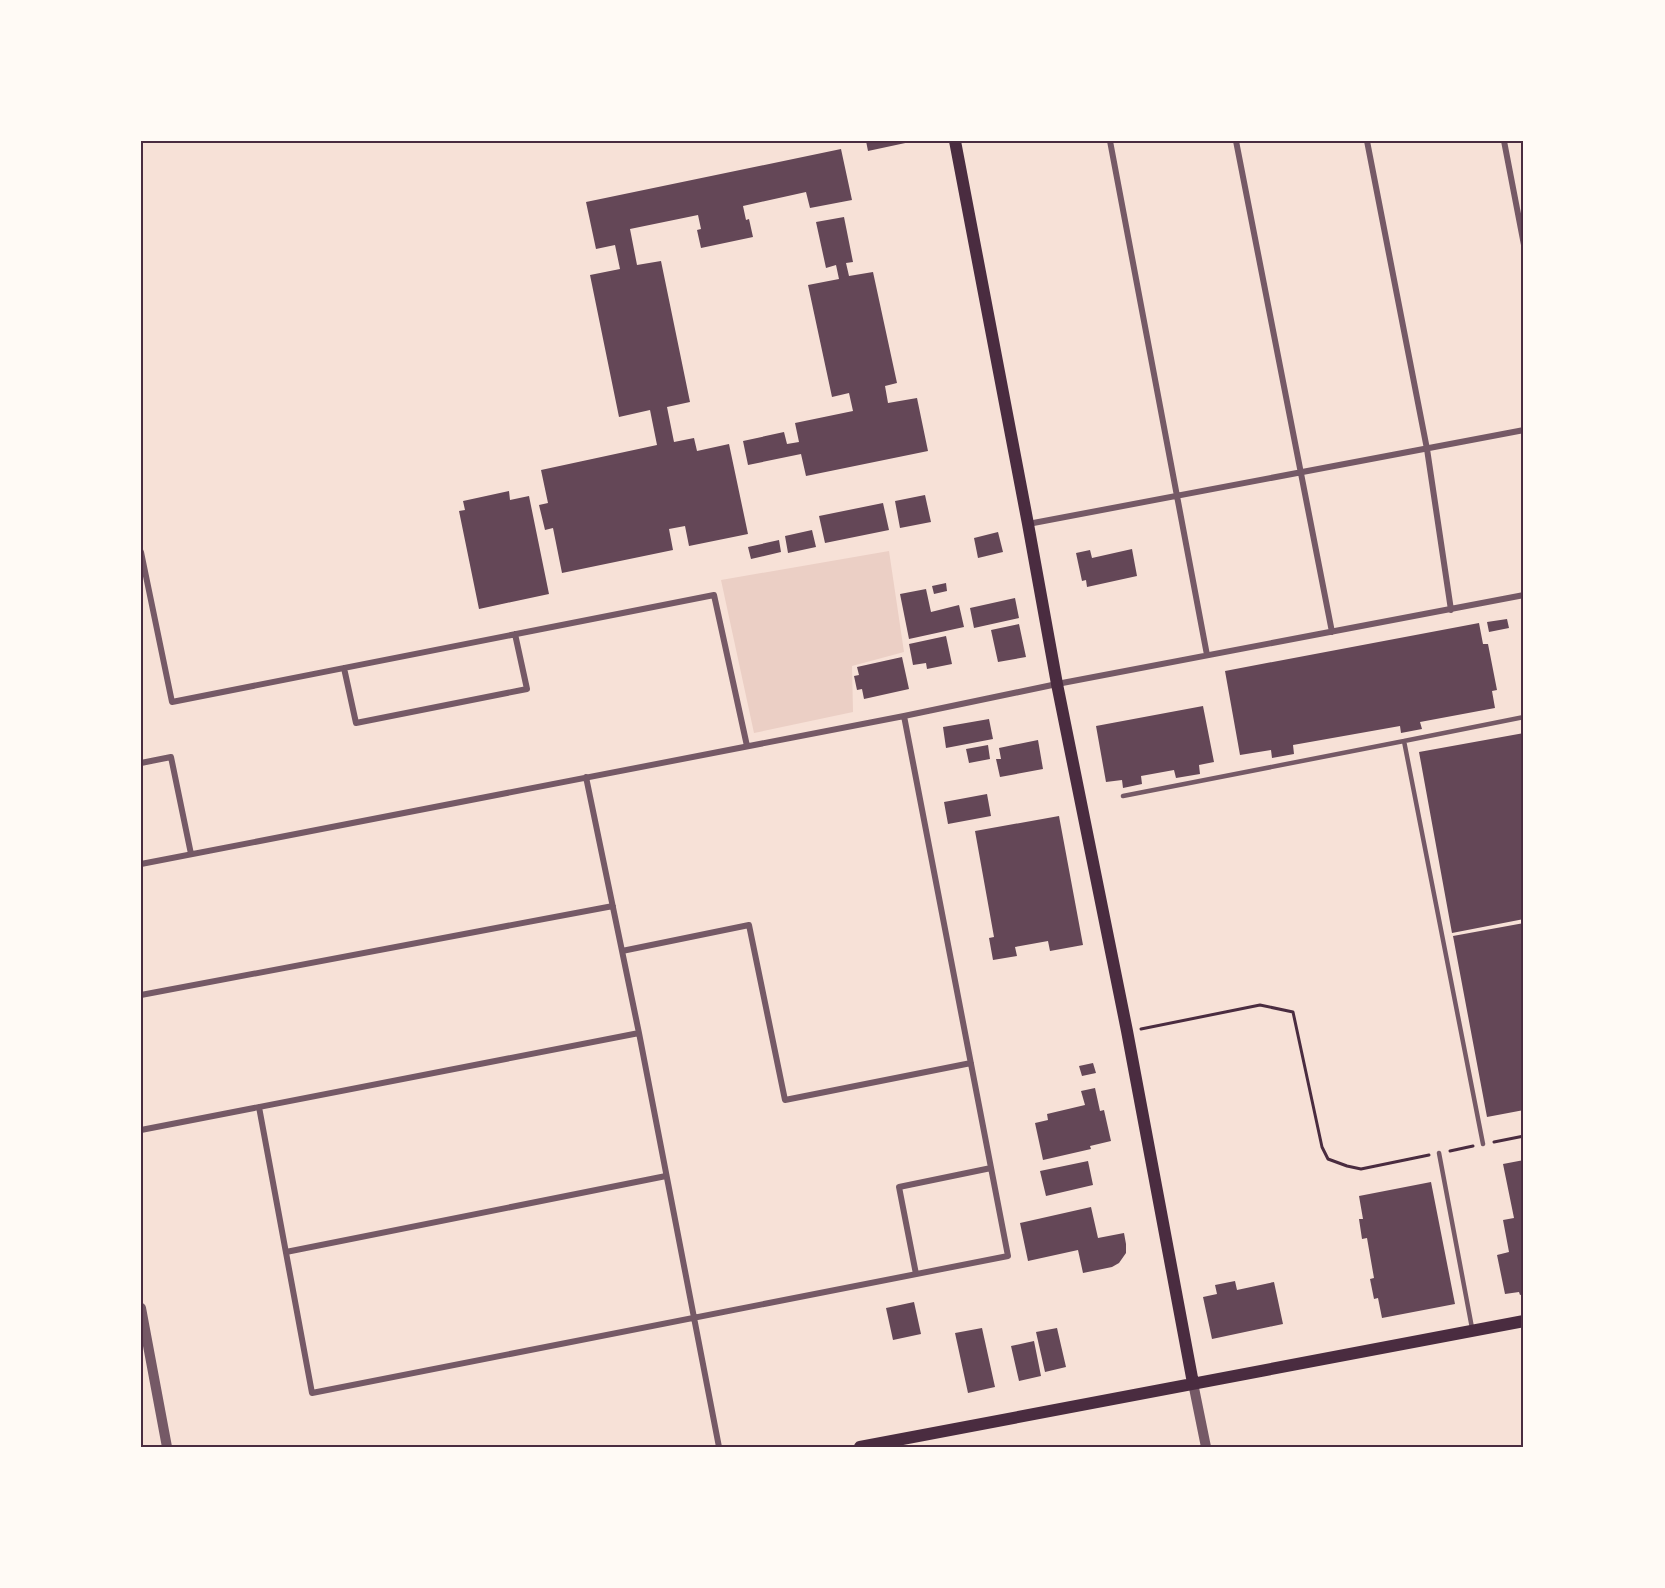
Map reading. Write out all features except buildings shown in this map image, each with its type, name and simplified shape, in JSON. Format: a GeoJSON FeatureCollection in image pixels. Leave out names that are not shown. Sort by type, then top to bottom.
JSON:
{"type":"FeatureCollection","features":[{"type":"Feature","properties":{"kind":"main road"},"geometry":{"type":"LineString","coordinates":[[955,141],[1057,684],[1127,1031],[1193,1383]]}},
{"type":"Feature","properties":{"kind":"main road"},"geometry":{"type":"LineString","coordinates":[[860,1447],[1524,1321]]}},
{"type":"Feature","properties":{"kind":"street"},"geometry":{"type":"LineString","coordinates":[[1110,141],[1208,655]]}},
{"type":"Feature","properties":{"kind":"street"},"geometry":{"type":"LineString","coordinates":[[1236,141],[1332,632]]}},
{"type":"Feature","properties":{"kind":"street"},"geometry":{"type":"LineString","coordinates":[[1367,141],[1427,449],[1451,610]]}},
{"type":"Feature","properties":{"kind":"street"},"geometry":{"type":"LineString","coordinates":[[1504,141],[1524,245]]}},
{"type":"Feature","properties":{"kind":"street"},"geometry":{"type":"LineString","coordinates":[[1028,524],[1524,429]]}},
{"type":"Feature","properties":{"kind":"street"},"geometry":{"type":"LineString","coordinates":[[141,552],[145,588],[172,702],[714,595],[747,746]]}},
{"type":"Feature","properties":{"kind":"street"},"geometry":{"type":"LineString","coordinates":[[141,864],[904,716],[1057,684],[1524,596]]}},
{"type":"Feature","properties":{"kind":"street"},"geometry":{"type":"LineString","coordinates":[[344,668],[356,723],[493,696],[527,689],[515,634]]}},
{"type":"Feature","properties":{"kind":"street"},"geometry":{"type":"LineString","coordinates":[[259,1107],[312,1393],[1008,1256],[904,716]]}},
{"type":"Feature","properties":{"kind":"street"},"geometry":{"type":"LineString","coordinates":[[141,763],[171,757],[191,854]]}},
{"type":"Feature","properties":{"kind":"street"},"geometry":{"type":"LineString","coordinates":[[586,777],[639,1034],[719,1447]]}},
{"type":"Feature","properties":{"kind":"street"},"geometry":{"type":"LineString","coordinates":[[141,995],[613,906]]}},
{"type":"Feature","properties":{"kind":"street"},"geometry":{"type":"LineString","coordinates":[[622,951],[750,925],[784,1100],[971,1063]]}},
{"type":"Feature","properties":{"kind":"street"},"geometry":{"type":"LineString","coordinates":[[141,1130],[639,1034]]}},
{"type":"Feature","properties":{"kind":"street"},"geometry":{"type":"LineString","coordinates":[[916,1274],[899,1187],[992,1168]]}},
{"type":"Feature","properties":{"kind":"street"},"geometry":{"type":"LineString","coordinates":[[286,1252],[666,1176]]}},
{"type":"Feature","properties":{"kind":"street"},"geometry":{"type":"LineString","coordinates":[[141,1308],[165,1447]]}},
{"type":"Feature","properties":{"kind":"street"},"geometry":{"type":"LineString","coordinates":[[1193,1383],[1206,1447]]}},
{"type":"Feature","properties":{"kind":"lane"},"geometry":{"type":"LineString","coordinates":[[1123,796],[1524,717]]}},
{"type":"Feature","properties":{"kind":"lane"},"geometry":{"type":"LineString","coordinates":[[1404,741],[1483,1144]]}},
{"type":"Feature","properties":{"kind":"lane"},"geometry":{"type":"LineString","coordinates":[[1438,1153],[1473,1331]]}},
{"type":"Feature","properties":{"kind":"path"},"geometry":{"type":"LineString","coordinates":[[1127,1031],[1260,1005],[1293,1012],[1322,1147],[1328,1159],[1347,1166],[1361,1169],[1524,1136]]}},
{"type":"Feature","properties":{"kind":"shaded area"},"geometry":{"type":"Polygon","coordinates":[[[889,551],[904,652],[852,666],[853,712],[754,733],[721,580],[889,551]]]}}]}
